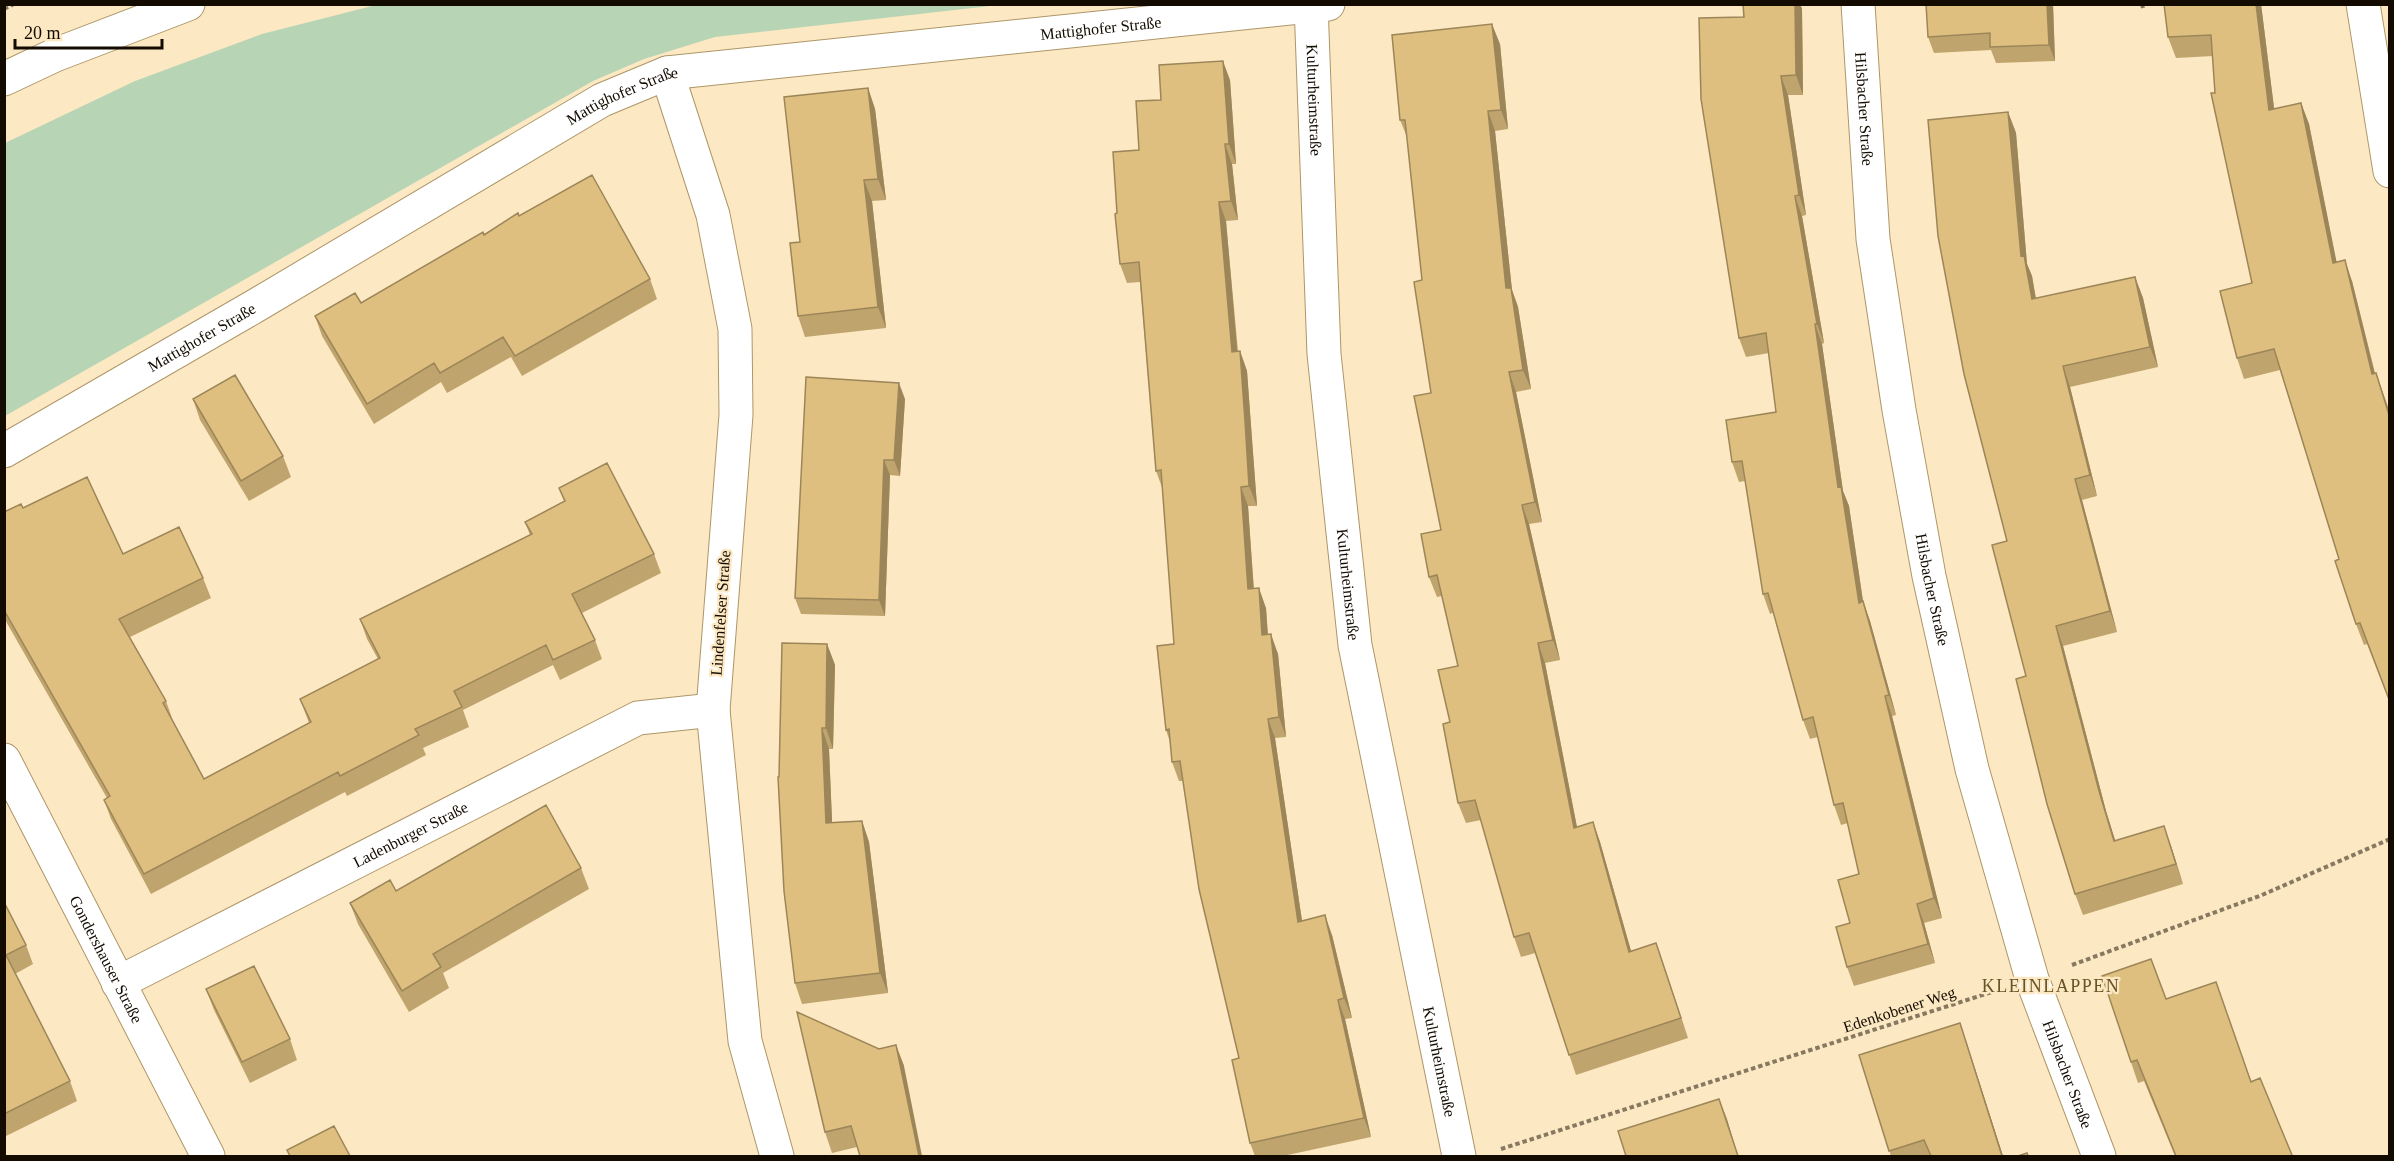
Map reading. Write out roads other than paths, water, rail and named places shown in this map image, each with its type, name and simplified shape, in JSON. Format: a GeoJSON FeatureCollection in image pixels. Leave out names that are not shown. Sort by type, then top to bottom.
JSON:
{"type":"FeatureCollection","features":[{"type":"Feature","properties":{"kind":"street"},"geometry":{"type":"LineString","coordinates":[[4,79],[55,55],[188,4]]}},
{"type":"Feature","properties":{"kind":"street","name":"Hilsbacher Straße"},"geometry":{"type":"LineString","coordinates":[[1858,4],[1873,239],[1923,546],[1972,769],[2032,979],[2098,1156]]}},
{"type":"Feature","properties":{"kind":"street"},"geometry":{"type":"LineString","coordinates":[[2363,4],[2390,171]]}},
{"type":"Feature","properties":{"kind":"street","name":"Mattighofer Straße"},"geometry":{"type":"LineString","coordinates":[[4,451],[255,306],[602,100],[667,73],[1317,5]]}},
{"type":"Feature","properties":{"kind":"street","name":"Kulturheimstraße"},"geometry":{"type":"LineString","coordinates":[[1317,5],[1324,354],[1355,645],[1459,1156]]}},
{"type":"Feature","properties":{"kind":"street","name":"Lindenfelser Straße"},"geometry":{"type":"LineString","coordinates":[[667,73],[713,215],[735,329],[736,415],[712,710],[745,1041],[777,1156]]}},
{"type":"Feature","properties":{"kind":"street","name":"Ladenburger Straße"},"geometry":{"type":"LineString","coordinates":[[118,983],[638,718],[712,710]]}},
{"type":"Feature","properties":{"kind":"street","name":"Gondershauser Straße"},"geometry":{"type":"LineString","coordinates":[[4,760],[208,1156]]}},
{"type":"Feature","properties":{"kind":"district","name":"KLEINLAPPEN"},"geometry":{"type":"Point","coordinates":[2051,986]}}]}
